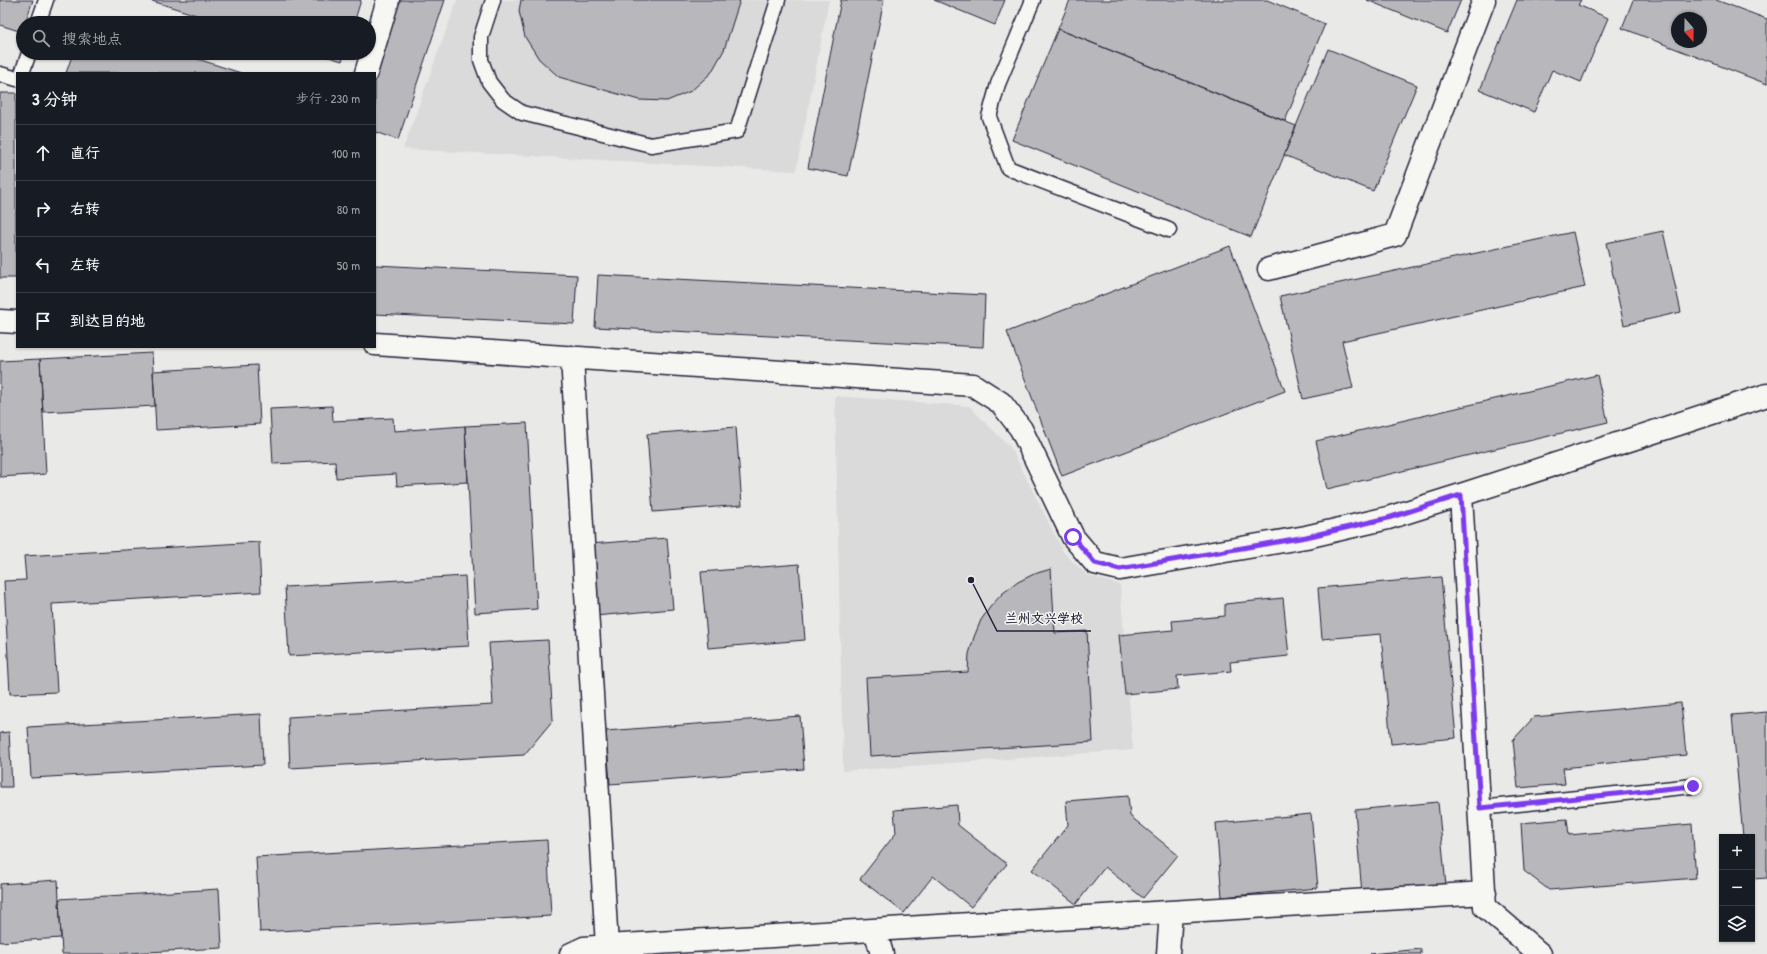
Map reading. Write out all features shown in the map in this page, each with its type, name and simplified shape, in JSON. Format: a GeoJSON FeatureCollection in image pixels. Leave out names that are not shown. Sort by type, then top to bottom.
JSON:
{"type":"FeatureCollection","features":[{"type":"Feature","properties":{"kind":"street"},"geometry":{"type":"LineString","coordinates":[[376,40],[388,0]]}},
{"type":"Feature","properties":{"kind":"street"},"geometry":{"type":"LineString","coordinates":[[1269,268],[1395,234],[1484,0]]}},
{"type":"Feature","properties":{"kind":"street"},"geometry":{"type":"LineString","coordinates":[[366,72],[370,60]]}},
{"type":"Feature","properties":{"kind":"street"},"geometry":{"type":"LineString","coordinates":[[0,321],[16,322]]}},
{"type":"Feature","properties":{"kind":"street"},"geometry":{"type":"LineString","coordinates":[[376,344],[973,385],[1001,403],[1021,429],[1073,537],[1095,563],[1120,569],[1306,537],[1388,518],[1767,395]]}},
{"type":"Feature","properties":{"kind":"street"},"geometry":{"type":"LineString","coordinates":[[572,357],[607,946]]}},
{"type":"Feature","properties":{"kind":"street"},"geometry":{"type":"LineString","coordinates":[[1461,495],[1486,907],[1540,954]]}},
{"type":"Feature","properties":{"kind":"street"},"geometry":{"type":"LineString","coordinates":[[571,954],[584,948],[607,946],[1485,893]]}},
{"type":"Feature","properties":{"kind":"street"},"geometry":{"type":"LineString","coordinates":[[1168,954],[1171,912]]}},
{"type":"Feature","properties":{"kind":"street"},"geometry":{"type":"LineString","coordinates":[[875,930],[882,954]]}},
{"type":"Feature","properties":{"kind":"lane"},"geometry":{"type":"LineString","coordinates":[[40,16],[46,0]]}},
{"type":"Feature","properties":{"kind":"lane"},"geometry":{"type":"LineString","coordinates":[[492,0],[481,37],[481,60],[489,82],[502,100],[522,113],[651,145],[737,131],[778,0]]}},
{"type":"Feature","properties":{"kind":"lane"},"geometry":{"type":"LineString","coordinates":[[1033,0],[998,84],[989,117],[1008,168],[1169,230]]}},
{"type":"Feature","properties":{"kind":"lane"},"geometry":{"type":"LineString","coordinates":[[22,72],[27,60]]}},
{"type":"Feature","properties":{"kind":"lane"},"geometry":{"type":"LineString","coordinates":[[0,74],[16,79]]}},
{"type":"Feature","properties":{"kind":"lane"},"geometry":{"type":"LineString","coordinates":[[1480,808],[1693,786]]}},
{"type":"Feature","properties":{"kind":"shaded area"},"geometry":{"type":"Polygon","coordinates":[[[457,0],[829,0],[796,171],[403,149],[457,0]]]}},
{"type":"Feature","properties":{"kind":"shaded area"},"geometry":{"type":"Polygon","coordinates":[[[835,396],[969,406],[1011,448],[1064,553],[1087,575],[1120,585],[1133,750],[843,771],[835,396]]]}},
{"type":"Feature","properties":{"kind":"building"},"geometry":{"type":"Polygon","coordinates":[[[0,0],[33,0],[27,16],[16,16],[16,30],[0,25],[0,0]]]}},
{"type":"Feature","properties":{"kind":"building"},"geometry":{"type":"Polygon","coordinates":[[[149,0],[361,0],[356,16],[200,16],[149,0]]]}},
{"type":"Feature","properties":{"kind":"building"},"geometry":{"type":"Polygon","coordinates":[[[396,0],[445,0],[398,140],[376,132],[375,72],[396,0]]]}},
{"type":"Feature","properties":{"kind":"building"},"geometry":{"type":"Polygon","coordinates":[[[521,0],[740,0],[724,50],[711,73],[691,91],[667,101],[639,100],[559,77],[539,59],[525,37],[519,11],[521,0]]]}},
{"type":"Feature","properties":{"kind":"building"},"geometry":{"type":"Polygon","coordinates":[[[841,0],[884,0],[848,176],[808,168],[841,0]]]}},
{"type":"Feature","properties":{"kind":"building"},"geometry":{"type":"Polygon","coordinates":[[[934,0],[1005,0],[995,25],[934,0]]]}},
{"type":"Feature","properties":{"kind":"building"},"geometry":{"type":"Polygon","coordinates":[[[1070,0],[1267,0],[1325,24],[1285,121],[1058,29],[1070,0]]]}},
{"type":"Feature","properties":{"kind":"building"},"geometry":{"type":"Polygon","coordinates":[[[1367,0],[1461,0],[1447,33],[1367,0]]]}},
{"type":"Feature","properties":{"kind":"building"},"geometry":{"type":"Polygon","coordinates":[[[1517,0],[1581,0],[1578,5],[1608,18],[1581,82],[1552,70],[1534,112],[1480,90],[1517,0]]]}},
{"type":"Feature","properties":{"kind":"building"},"geometry":{"type":"Polygon","coordinates":[[[1633,0],[1716,0],[1767,19],[1767,84],[1674,48],[1707,48],[1707,12],[1671,12],[1671,47],[1622,28],[1633,0]]]}},
{"type":"Feature","properties":{"kind":"building"},"geometry":{"type":"Polygon","coordinates":[[[1058,29],[1296,126],[1251,237],[1012,140],[1058,29]]]}},
{"type":"Feature","properties":{"kind":"building"},"geometry":{"type":"Polygon","coordinates":[[[1328,49],[1417,85],[1373,191],[1284,155],[1328,49]]]}},
{"type":"Feature","properties":{"kind":"building"},"geometry":{"type":"Polygon","coordinates":[[[71,60],[201,60],[238,72],[66,72],[71,60]]]}},
{"type":"Feature","properties":{"kind":"building"},"geometry":{"type":"Polygon","coordinates":[[[0,93],[16,93],[16,278],[0,278],[0,93]]]}},
{"type":"Feature","properties":{"kind":"building"},"geometry":{"type":"Polygon","coordinates":[[[1663,231],[1681,312],[1624,325],[1606,243],[1663,231]]]}},
{"type":"Feature","properties":{"kind":"building"},"geometry":{"type":"Polygon","coordinates":[[[1573,232],[1585,287],[1342,341],[1353,388],[1303,399],[1280,296],[1573,232]]]}},
{"type":"Feature","properties":{"kind":"building"},"geometry":{"type":"Polygon","coordinates":[[[1230,246],[1285,391],[1062,476],[1007,332],[1230,246]]]}},
{"type":"Feature","properties":{"kind":"building"},"geometry":{"type":"Polygon","coordinates":[[[376,265],[577,275],[574,324],[376,314],[376,265]]]}},
{"type":"Feature","properties":{"kind":"building"},"geometry":{"type":"Polygon","coordinates":[[[598,275],[985,295],[983,347],[595,327],[598,275]]]}},
{"type":"Feature","properties":{"kind":"building"},"geometry":{"type":"Polygon","coordinates":[[[152,353],[155,406],[43,412],[40,359],[152,353]]]}},
{"type":"Feature","properties":{"kind":"building"},"geometry":{"type":"Polygon","coordinates":[[[40,359],[46,474],[0,477],[0,361],[40,359]]]}},
{"type":"Feature","properties":{"kind":"building"},"geometry":{"type":"Polygon","coordinates":[[[257,365],[260,424],[156,430],[153,371],[257,365]]]}},
{"type":"Feature","properties":{"kind":"building"},"geometry":{"type":"Polygon","coordinates":[[[1597,375],[1608,422],[1327,489],[1316,441],[1597,375]]]}},
{"type":"Feature","properties":{"kind":"building"},"geometry":{"type":"Polygon","coordinates":[[[332,406],[333,421],[393,418],[394,431],[465,426],[468,482],[397,486],[396,474],[336,478],[335,461],[273,464],[270,409],[332,406]]]}},
{"type":"Feature","properties":{"kind":"building"},"geometry":{"type":"Polygon","coordinates":[[[527,423],[537,609],[475,613],[465,426],[527,423]]]}},
{"type":"Feature","properties":{"kind":"building"},"geometry":{"type":"Polygon","coordinates":[[[736,427],[742,505],[653,512],[647,434],[736,427]]]}},
{"type":"Feature","properties":{"kind":"building"},"geometry":{"type":"Polygon","coordinates":[[[667,538],[673,609],[595,616],[590,544],[667,538]]]}},
{"type":"Feature","properties":{"kind":"building"},"geometry":{"type":"Polygon","coordinates":[[[259,542],[261,592],[52,604],[57,692],[10,694],[4,581],[26,580],[24,556],[259,542]]]}},
{"type":"Feature","properties":{"kind":"building"},"geometry":{"type":"Polygon","coordinates":[[[799,564],[805,640],[708,648],[701,572],[799,564]]]}},
{"type":"Feature","properties":{"kind":"building"},"geometry":{"type":"Polygon","coordinates":[[[1051,569],[1055,633],[1087,631],[1093,742],[870,756],[866,678],[968,672],[969,654],[974,637],[981,620],[991,606],[1003,593],[1018,582],[1034,574],[1051,569]]]}},
{"type":"Feature","properties":{"kind":"building"},"geometry":{"type":"Polygon","coordinates":[[[465,576],[469,646],[289,656],[285,587],[465,576]]]}},
{"type":"Feature","properties":{"kind":"building"},"geometry":{"type":"Polygon","coordinates":[[[1441,577],[1456,738],[1391,744],[1381,634],[1322,639],[1318,588],[1441,577]]]}},
{"type":"Feature","properties":{"kind":"building"},"geometry":{"type":"Polygon","coordinates":[[[1283,598],[1289,656],[1230,662],[1231,671],[1177,676],[1178,689],[1125,694],[1119,635],[1173,630],[1172,621],[1225,616],[1225,604],[1283,598]]]}},
{"type":"Feature","properties":{"kind":"building"},"geometry":{"type":"Polygon","coordinates":[[[548,640],[553,720],[524,755],[290,768],[288,717],[493,705],[489,643],[548,640]]]}},
{"type":"Feature","properties":{"kind":"building"},"geometry":{"type":"Polygon","coordinates":[[[1681,703],[1686,755],[1563,768],[1565,784],[1518,788],[1513,740],[1534,717],[1681,703]]]}},
{"type":"Feature","properties":{"kind":"building"},"geometry":{"type":"Polygon","coordinates":[[[1767,712],[1767,878],[1755,879],[1755,834],[1743,834],[1732,715],[1767,712]]]}},
{"type":"Feature","properties":{"kind":"building"},"geometry":{"type":"Polygon","coordinates":[[[261,714],[263,765],[31,778],[28,727],[261,714]]]}},
{"type":"Feature","properties":{"kind":"building"},"geometry":{"type":"Polygon","coordinates":[[[800,716],[804,769],[610,784],[606,731],[800,716]]]}},
{"type":"Feature","properties":{"kind":"building"},"geometry":{"type":"Polygon","coordinates":[[[9,732],[12,787],[0,787],[0,733],[9,732]]]}},
{"type":"Feature","properties":{"kind":"building"},"geometry":{"type":"Polygon","coordinates":[[[1128,796],[1130,816],[1178,855],[1143,898],[1105,867],[1076,904],[1032,870],[1068,825],[1066,801],[1128,796]]]}},
{"type":"Feature","properties":{"kind":"building"},"geometry":{"type":"Polygon","coordinates":[[[1438,802],[1446,886],[1362,894],[1355,810],[1438,802]]]}},
{"type":"Feature","properties":{"kind":"building"},"geometry":{"type":"Polygon","coordinates":[[[957,805],[958,825],[1007,864],[971,907],[933,876],[904,913],[860,879],[896,833],[894,810],[957,805]]]}},
{"type":"Feature","properties":{"kind":"building"},"geometry":{"type":"Polygon","coordinates":[[[1311,814],[1318,888],[1222,897],[1216,823],[1311,814]]]}},
{"type":"Feature","properties":{"kind":"building"},"geometry":{"type":"Polygon","coordinates":[[[1567,819],[1569,835],[1692,824],[1696,878],[1549,890],[1524,871],[1521,823],[1567,819]]]}},
{"type":"Feature","properties":{"kind":"building"},"geometry":{"type":"Polygon","coordinates":[[[547,840],[551,916],[260,932],[256,857],[547,840]]]}},
{"type":"Feature","properties":{"kind":"building"},"geometry":{"type":"Polygon","coordinates":[[[58,880],[61,938],[0,942],[0,884],[58,880]]]}},
{"type":"Feature","properties":{"kind":"building"},"geometry":{"type":"Polygon","coordinates":[[[219,889],[222,948],[110,954],[62,954],[59,899],[219,889]]]}},
{"type":"Feature","properties":{"kind":"building"},"geometry":{"type":"Polygon","coordinates":[[[1421,949],[1421,954],[1370,954],[1421,949]]]}},
{"type":"Feature","properties":{"kind":"place","name":"兰州文兴学校"},"geometry":{"type":"Point","coordinates":[971,580]}},
{"type":"Feature","properties":{"kind":"route"},"geometry":{"type":"LineString","coordinates":[[1073,537],[1095,563],[1120,569],[1306,537],[1388,518],[1461,495],[1480,808],[1693,786]]}}]}
